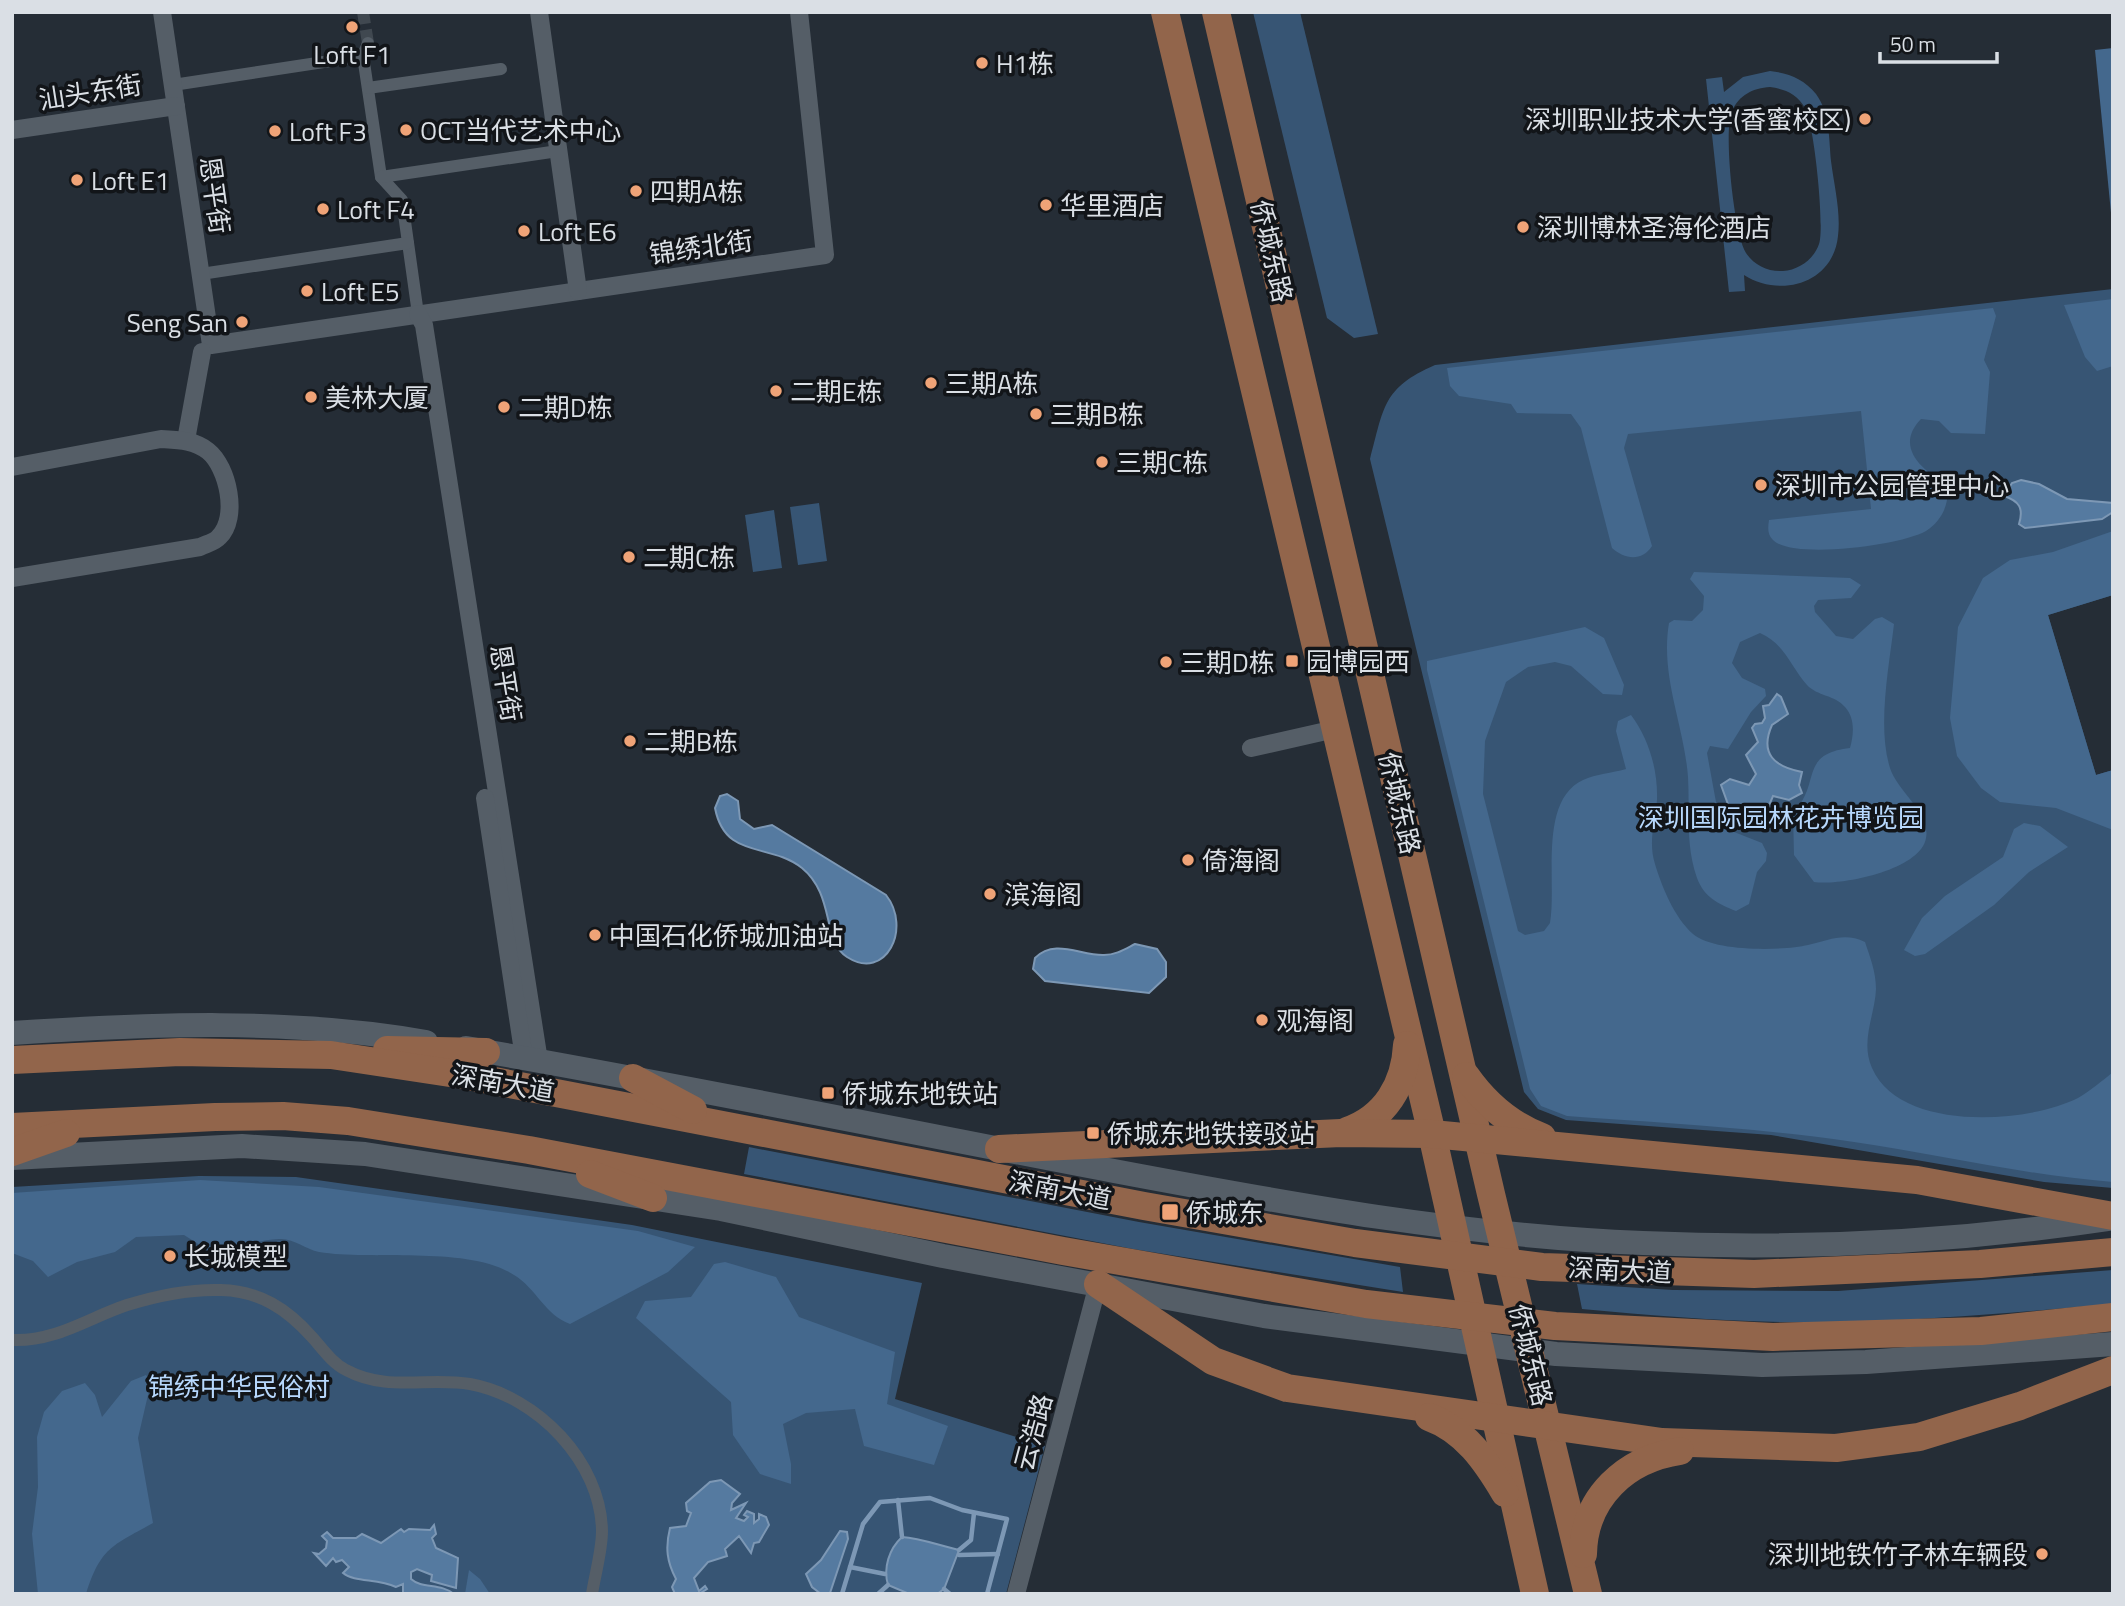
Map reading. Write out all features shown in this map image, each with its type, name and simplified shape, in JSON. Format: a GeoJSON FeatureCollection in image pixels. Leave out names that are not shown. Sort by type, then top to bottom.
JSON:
{"type":"FeatureCollection","features":[{"type":"Feature","properties":{"kind":"main road","name":"侨城东路"},"geometry":{"type":"LineString","coordinates":[[1165,12],[1432,1134],[1535,1594]]}},
{"type":"Feature","properties":{"kind":"main road","name":"侨城东路"},"geometry":{"type":"LineString","coordinates":[[1216,12],[1462,1070],[1585,1585]]}},
{"type":"Feature","properties":{"kind":"main road"},"geometry":{"type":"LineString","coordinates":[[12,1033],[126,1026],[316,1027],[392,1036],[634,1078],[999,1149],[1350,1213],[1536,1236],[1642,1244],[1852,1243],[2016,1233],[2113,1217]]}},
{"type":"Feature","properties":{"kind":"main road"},"geometry":{"type":"LineString","coordinates":[[1341,1133],[1372,1120],[1395,1092],[1406,1057],[1407,1031]]}},
{"type":"Feature","properties":{"kind":"main road"},"geometry":{"type":"LineString","coordinates":[[331,1055],[411,1048],[486,1052]]}},
{"type":"Feature","properties":{"kind":"main road","name":"深南大道"},"geometry":{"type":"LineString","coordinates":[[12,1060],[180,1052],[331,1055],[463,1075],[1144,1206],[1355,1243],[1542,1267],[1649,1273],[1754,1274],[1856,1271],[2113,1252]]}},
{"type":"Feature","properties":{"kind":"main road"},"geometry":{"type":"LineString","coordinates":[[1462,1070],[1478,1093],[1513,1123],[1564,1145]]}},
{"type":"Feature","properties":{"kind":"main road"},"geometry":{"type":"LineString","coordinates":[[634,1078],[717,1123]]}},
{"type":"Feature","properties":{"kind":"main road"},"geometry":{"type":"LineString","coordinates":[[12,1127],[283,1116],[374,1125],[529,1150],[1063,1251],[1366,1304],[1542,1325],[1773,1337],[1980,1331],[2113,1317]]}},
{"type":"Feature","properties":{"kind":"main road"},"geometry":{"type":"LineString","coordinates":[[12,1152],[96,1122]]}},
{"type":"Feature","properties":{"kind":"main road"},"geometry":{"type":"LineString","coordinates":[[999,1149],[1341,1133],[1432,1134],[1917,1180],[2113,1217]]}},
{"type":"Feature","properties":{"kind":"main road"},"geometry":{"type":"LineString","coordinates":[[12,1158],[185,1147],[299,1148],[365,1154],[653,1198],[1264,1317],[1556,1354],[1762,1365],[1866,1362],[2113,1344]]}},
{"type":"Feature","properties":{"kind":"main road"},"geometry":{"type":"LineString","coordinates":[[529,1150],[653,1198]]}},
{"type":"Feature","properties":{"kind":"main road"},"geometry":{"type":"LineString","coordinates":[[1098,1284],[1213,1361],[1250,1377],[1287,1388],[1396,1406],[1662,1442],[1836,1448],[1919,1437],[2020,1406],[2113,1370]]}},
{"type":"Feature","properties":{"kind":"main road"},"geometry":{"type":"LineString","coordinates":[[1396,1406],[1435,1420],[1459,1433],[1490,1469],[1516,1512]]}},
{"type":"Feature","properties":{"kind":"main road"},"geometry":{"type":"LineString","coordinates":[[1585,1585],[1587,1524],[1609,1485],[1626,1470],[1665,1453],[1721,1445]]}},
{"type":"Feature","properties":{"kind":"street","name":"恩平街"},"geometry":{"type":"LineString","coordinates":[[162,12],[201,274],[206,348],[186,440]]}},
{"type":"Feature","properties":{"kind":"street"},"geometry":{"type":"LineString","coordinates":[[539,12],[578,291]]}},
{"type":"Feature","properties":{"kind":"street","name":"锦绣北街"},"geometry":{"type":"LineString","coordinates":[[418,314],[825,255],[799,12]]}},
{"type":"Feature","properties":{"kind":"street"},"geometry":{"type":"LineString","coordinates":[[184,365],[206,348],[418,314],[402,200],[382,177],[363,56],[368,43]]}},
{"type":"Feature","properties":{"kind":"street"},"geometry":{"type":"LineString","coordinates":[[173,85],[363,56]]}},
{"type":"Feature","properties":{"kind":"street"},"geometry":{"type":"LineString","coordinates":[[368,88],[501,68]]}},
{"type":"Feature","properties":{"kind":"street","name":"汕头东街"},"geometry":{"type":"LineString","coordinates":[[12,130],[176,106]]}},
{"type":"Feature","properties":{"kind":"street"},"geometry":{"type":"LineString","coordinates":[[382,177],[558,150]]}},
{"type":"Feature","properties":{"kind":"street"},"geometry":{"type":"LineString","coordinates":[[201,274],[408,243]]}},
{"type":"Feature","properties":{"kind":"street","name":"恩平街"},"geometry":{"type":"LineString","coordinates":[[418,314],[424,325],[531,1059]]}},
{"type":"Feature","properties":{"kind":"street"},"geometry":{"type":"LineString","coordinates":[[12,467],[161,439],[186,440],[209,451],[223,470],[230,513],[228,525],[219,538],[200,547],[12,578]]}},
{"type":"Feature","properties":{"kind":"street"},"geometry":{"type":"LineString","coordinates":[[1251,748],[1335,729]]}},
{"type":"Feature","properties":{"kind":"street","name":"云浩路"},"geometry":{"type":"LineString","coordinates":[[1016,1594],[1098,1284]]}},
{"type":"Feature","properties":{"kind":"street"},"geometry":{"type":"LineString","coordinates":[[12,1340],[46,1339],[127,1305],[166,1296],[220,1290],[273,1302],[344,1369],[370,1380],[385,1384],[470,1384],[522,1403],[556,1430],[595,1489],[602,1531],[592,1594]]}},
{"type":"Feature","properties":{"kind":"green space"},"geometry":{"type":"Polygon","coordinates":[[[1253,12],[1300,12],[1378,334],[1354,338],[1327,318],[1253,12]]]}},
{"type":"Feature","properties":{"kind":"green space"},"geometry":{"type":"Polygon","coordinates":[[[1770,71],[1784,73],[1801,81],[1821,101],[1828,126],[1839,227],[1834,252],[1826,266],[1816,275],[1803,282],[1773,285],[1744,275],[1745,291],[1729,292],[1706,79],[1722,77],[1724,92],[1743,77],[1770,71]],[[1770,87],[1752,91],[1735,105],[1730,122],[1729,160],[1737,226],[1746,253],[1762,267],[1783,271],[1800,266],[1814,254],[1819,244],[1820,198],[1815,153],[1805,108],[1790,93],[1770,87]]]}},
{"type":"Feature","properties":{"kind":"green space","name":"深圳国际园林花卉博览园"},"geometry":{"type":"Polygon","coordinates":[[[2113,289],[2113,595],[2048,615],[2096,775],[2113,770],[2113,1188],[2044,1182],[1771,1135],[1566,1120],[1538,1109],[1524,1092],[1370,459],[1383,413],[1395,391],[1404,382],[1435,365],[2113,289]]]}},
{"type":"Feature","properties":{"kind":"green space"},"geometry":{"type":"Polygon","coordinates":[[[819,503],[827,561],[798,565],[790,507],[819,503]]]}},
{"type":"Feature","properties":{"kind":"green space"},"geometry":{"type":"Polygon","coordinates":[[[774,510],[782,568],[753,572],[745,515],[774,510]]]}},
{"type":"Feature","properties":{"kind":"green space"},"geometry":{"type":"Polygon","coordinates":[[[749,1147],[1139,1222],[1400,1267],[1403,1292],[1133,1249],[744,1174],[749,1147]]]}},
{"type":"Feature","properties":{"kind":"green space","name":"锦绣中华民俗村"},"geometry":{"type":"Polygon","coordinates":[[[199,1176],[296,1177],[632,1225],[922,1283],[895,1399],[1045,1446],[1006,1594],[12,1594],[12,1187],[199,1176]]]}},
{"type":"Feature","properties":{"kind":"green space"},"geometry":{"type":"Polygon","coordinates":[[[2113,1270],[2113,1304],[1944,1318],[1842,1322],[1744,1321],[1582,1309],[1577,1284],[1673,1290],[1838,1291],[2113,1270]]]}},
{"type":"Feature","properties":{"kind":"shaded area"},"geometry":{"type":"Polygon","coordinates":[[[2113,48],[2113,222],[2112,223],[2095,50],[2113,48]]]}},
{"type":"Feature","properties":{"kind":"shaded area"},"geometry":{"type":"Polygon","coordinates":[[[2113,299],[2113,366],[2097,371],[2085,357],[2064,305],[2113,299]]]}},
{"type":"Feature","properties":{"kind":"shaded area"},"geometry":{"type":"Polygon","coordinates":[[[1993,308],[1996,316],[1984,360],[1990,372],[1985,434],[1951,433],[1939,421],[1921,419],[1913,429],[1910,439],[1914,457],[1947,485],[1946,505],[1940,517],[1932,527],[1913,536],[1848,548],[1824,550],[1784,546],[1771,538],[1768,525],[1769,520],[1871,509],[1861,411],[1628,434],[1624,448],[1652,546],[1643,555],[1633,557],[1622,555],[1612,548],[1581,428],[1571,414],[1517,413],[1511,404],[1459,396],[1450,386],[1447,368],[1993,308]]]}},
{"type":"Feature","properties":{"kind":"shaded area"},"geometry":{"type":"Polygon","coordinates":[[[2021,480],[2039,484],[2067,499],[2113,503],[2113,512],[2102,519],[2025,528],[2019,524],[2019,506],[2004,496],[2012,483],[2021,480]]]}},
{"type":"Feature","properties":{"kind":"shaded area"},"geometry":{"type":"Polygon","coordinates":[[[2113,531],[2113,595],[2048,615],[2096,775],[2113,770],[2113,830],[2056,808],[2000,802],[1981,788],[1957,756],[1950,718],[1958,627],[1983,578],[2010,560],[2053,552],[2113,531]]]}},
{"type":"Feature","properties":{"kind":"shaded area"},"geometry":{"type":"Polygon","coordinates":[[[1694,572],[1850,578],[1861,585],[1851,598],[1818,600],[1814,606],[1815,612],[1836,636],[1853,639],[1875,619],[1882,617],[1894,624],[1885,697],[1886,752],[1894,777],[1919,811],[1926,829],[1926,838],[1921,849],[1910,859],[1878,874],[1826,883],[1814,882],[1794,855],[1793,813],[1802,802],[1817,763],[1823,756],[1850,748],[1852,721],[1841,703],[1811,689],[1781,649],[1760,633],[1740,642],[1732,663],[1742,678],[1765,689],[1766,696],[1751,712],[1728,749],[1710,746],[1707,753],[1716,802],[1729,830],[1762,843],[1767,853],[1766,861],[1757,872],[1749,904],[1736,911],[1718,902],[1704,890],[1697,878],[1691,853],[1686,757],[1670,681],[1667,643],[1669,623],[1674,620],[1692,621],[1703,610],[1704,596],[1690,579],[1694,572]]]}},
{"type":"Feature","properties":{"kind":"shaded area"},"geometry":{"type":"Polygon","coordinates":[[[1585,627],[1604,638],[1624,685],[1622,695],[1603,694],[1571,666],[1555,662],[1528,667],[1506,682],[1485,741],[1483,794],[1518,931],[1525,935],[1544,931],[1550,923],[1552,844],[1560,805],[1569,790],[1583,780],[1626,769],[1616,731],[1618,721],[1631,715],[1647,745],[1656,777],[1657,800],[1652,840],[1655,864],[1674,910],[1693,934],[1716,944],[1766,949],[1796,947],[1844,937],[1865,942],[1876,983],[1867,1048],[1872,1068],[1887,1089],[1909,1103],[1936,1112],[1966,1117],[1997,1117],[2055,1107],[2078,1098],[2113,1072],[2113,1182],[2048,1175],[1818,1137],[1567,1116],[1541,1106],[1530,1089],[1427,670],[1427,661],[1585,627]]]}},
{"type":"Feature","properties":{"kind":"shaded area"},"geometry":{"type":"Polygon","coordinates":[[[1777,694],[1788,714],[1772,725],[1767,744],[1777,763],[1802,772],[1799,785],[1802,793],[1789,800],[1773,796],[1768,808],[1755,815],[1750,813],[1733,818],[1721,785],[1730,779],[1749,785],[1756,774],[1746,755],[1758,742],[1752,728],[1755,724],[1762,723],[1765,718],[1763,706],[1769,705],[1777,694]]]}},
{"type":"Feature","properties":{"kind":"shaded area"},"geometry":{"type":"Polygon","coordinates":[[[727,794],[738,801],[740,819],[754,829],[772,825],[886,895],[896,922],[891,948],[883,957],[873,962],[861,963],[847,957],[839,950],[834,940],[819,891],[802,868],[789,860],[738,843],[728,836],[720,824],[715,808],[720,796],[727,794]]]}},
{"type":"Feature","properties":{"kind":"shaded area"},"geometry":{"type":"Polygon","coordinates":[[[2024,823],[2040,826],[2068,847],[2029,872],[1994,905],[1925,954],[1915,956],[1904,950],[1922,918],[1945,896],[2003,857],[2014,829],[2024,823]]]}},
{"type":"Feature","properties":{"kind":"shaded area"},"geometry":{"type":"Polygon","coordinates":[[[1135,944],[1157,949],[1166,962],[1166,977],[1149,993],[1045,981],[1033,969],[1035,958],[1051,949],[1108,955],[1135,944]]]}},
{"type":"Feature","properties":{"kind":"shaded area"},"geometry":{"type":"Polygon","coordinates":[[[200,1180],[319,1187],[638,1231],[695,1247],[668,1272],[570,1324],[547,1308],[522,1280],[495,1266],[472,1260],[319,1252],[284,1239],[211,1252],[184,1235],[136,1237],[115,1252],[77,1262],[48,1277],[33,1261],[12,1253],[12,1193],[200,1180]]]}},
{"type":"Feature","properties":{"kind":"shaded area"},"geometry":{"type":"Polygon","coordinates":[[[725,1262],[776,1277],[799,1317],[895,1352],[887,1404],[948,1426],[934,1465],[864,1446],[855,1409],[806,1413],[783,1424],[791,1464],[791,1484],[760,1474],[733,1435],[731,1402],[636,1318],[645,1301],[691,1297],[714,1264],[725,1262]]]}},
{"type":"Feature","properties":{"kind":"shaded area"},"geometry":{"type":"Polygon","coordinates":[[[146,1375],[151,1382],[138,1438],[153,1523],[118,1543],[103,1557],[86,1594],[38,1594],[32,1534],[38,1487],[37,1437],[44,1412],[62,1391],[85,1383],[95,1395],[102,1417],[131,1381],[146,1375]]]}},
{"type":"Feature","properties":{"kind":"shaded area"},"geometry":{"type":"Polygon","coordinates":[[[721,1480],[740,1494],[732,1503],[731,1510],[746,1503],[736,1518],[744,1521],[748,1517],[744,1515],[747,1511],[754,1514],[754,1523],[759,1519],[759,1514],[766,1517],[769,1525],[759,1542],[754,1543],[751,1553],[739,1536],[725,1549],[727,1556],[708,1562],[694,1578],[699,1591],[705,1586],[707,1589],[699,1594],[675,1594],[672,1587],[676,1579],[668,1555],[670,1528],[686,1526],[691,1513],[687,1511],[686,1503],[710,1482],[721,1480]]]}},
{"type":"Feature","properties":{"kind":"shaded area"},"geometry":{"type":"Polygon","coordinates":[[[434,1525],[436,1534],[432,1538],[436,1548],[458,1558],[456,1588],[431,1581],[432,1575],[417,1569],[411,1572],[411,1579],[454,1594],[403,1594],[403,1584],[396,1587],[348,1576],[343,1573],[349,1567],[342,1560],[336,1562],[333,1558],[326,1566],[314,1553],[319,1554],[326,1548],[327,1541],[322,1536],[327,1532],[333,1538],[356,1538],[362,1534],[381,1543],[401,1529],[404,1532],[409,1529],[430,1530],[434,1525]]]}},
{"type":"Feature","properties":{"kind":"shaded area"},"geometry":{"type":"Polygon","coordinates":[[[840,1531],[847,1532],[848,1539],[830,1593],[821,1594],[812,1587],[806,1574],[821,1560],[840,1531]]]}},
{"type":"Feature","properties":{"kind":"shaded area"},"geometry":{"type":"Polygon","coordinates":[[[902,1537],[959,1550],[944,1589],[937,1594],[907,1593],[888,1585],[888,1559],[902,1537]]]}},
{"type":"Feature","properties":{"kind":"shaded area"},"geometry":{"type":"Polygon","coordinates":[[[469,1570],[480,1579],[490,1594],[465,1594],[469,1570]]]}},
{"type":"Feature","properties":{"kind":"waterway"},"geometry":{"type":"LineString","coordinates":[[842,1594],[863,1524],[880,1502],[930,1498],[962,1510],[1007,1519],[987,1594]]}},
{"type":"Feature","properties":{"kind":"waterway"},"geometry":{"type":"LineString","coordinates":[[898,1500],[902,1537]]}},
{"type":"Feature","properties":{"kind":"waterway"},"geometry":{"type":"LineString","coordinates":[[959,1550],[971,1540],[974,1513]]}},
{"type":"Feature","properties":{"kind":"waterway"},"geometry":{"type":"LineString","coordinates":[[959,1555],[998,1554]]}},
{"type":"Feature","properties":{"kind":"waterway"},"geometry":{"type":"LineString","coordinates":[[850,1567],[885,1574]]}},
{"type":"Feature","properties":{"kind":"waterway"},"geometry":{"type":"LineString","coordinates":[[878,1594],[888,1585]]}},
{"type":"Feature","properties":{"kind":"waterway"},"geometry":{"type":"LineString","coordinates":[[944,1589],[950,1594]]}},
{"type":"Feature","properties":{"kind":"tunnel"},"geometry":{"type":"LineString","coordinates":[[363,12],[368,43]]}},
{"type":"Feature","properties":{"kind":"place","name":"Loft F1"},"geometry":{"type":"Point","coordinates":[352,27]}},
{"type":"Feature","properties":{"kind":"place","name":"H1栋"},"geometry":{"type":"Point","coordinates":[982,63]}},
{"type":"Feature","properties":{"kind":"place","name":"深圳职业技术大学(香蜜校区)"},"geometry":{"type":"Point","coordinates":[1865,119]}},
{"type":"Feature","properties":{"kind":"place","name":"OCT当代艺术中心"},"geometry":{"type":"Point","coordinates":[406,130]}},
{"type":"Feature","properties":{"kind":"place","name":"Loft F3"},"geometry":{"type":"Point","coordinates":[275,131]}},
{"type":"Feature","properties":{"kind":"place","name":"Loft E1"},"geometry":{"type":"Point","coordinates":[77,180]}},
{"type":"Feature","properties":{"kind":"place","name":"四期A栋"},"geometry":{"type":"Point","coordinates":[636,191]}},
{"type":"Feature","properties":{"kind":"place","name":"华里酒店"},"geometry":{"type":"Point","coordinates":[1046,205]}},
{"type":"Feature","properties":{"kind":"place","name":"Loft F4"},"geometry":{"type":"Point","coordinates":[323,209]}},
{"type":"Feature","properties":{"kind":"place","name":"深圳博林圣海伦酒店"},"geometry":{"type":"Point","coordinates":[1523,227]}},
{"type":"Feature","properties":{"kind":"place","name":"Loft E6"},"geometry":{"type":"Point","coordinates":[524,231]}},
{"type":"Feature","properties":{"kind":"place","name":"Loft E5"},"geometry":{"type":"Point","coordinates":[307,291]}},
{"type":"Feature","properties":{"kind":"place","name":"Seng San"},"geometry":{"type":"Point","coordinates":[242,322]}},
{"type":"Feature","properties":{"kind":"place","name":"三期A栋"},"geometry":{"type":"Point","coordinates":[931,383]}},
{"type":"Feature","properties":{"kind":"place","name":"二期E栋"},"geometry":{"type":"Point","coordinates":[776,391]}},
{"type":"Feature","properties":{"kind":"place","name":"美林大厦"},"geometry":{"type":"Point","coordinates":[311,397]}},
{"type":"Feature","properties":{"kind":"place","name":"二期D栋"},"geometry":{"type":"Point","coordinates":[504,407]}},
{"type":"Feature","properties":{"kind":"place","name":"三期B栋"},"geometry":{"type":"Point","coordinates":[1036,414]}},
{"type":"Feature","properties":{"kind":"place","name":"三期C栋"},"geometry":{"type":"Point","coordinates":[1102,462]}},
{"type":"Feature","properties":{"kind":"place","name":"深圳市公园管理中心"},"geometry":{"type":"Point","coordinates":[1761,485]}},
{"type":"Feature","properties":{"kind":"place","name":"二期C栋"},"geometry":{"type":"Point","coordinates":[629,557]}},
{"type":"Feature","properties":{"kind":"place","name":"园博园西"},"geometry":{"type":"Point","coordinates":[1292,661]}},
{"type":"Feature","properties":{"kind":"place","name":"三期D栋"},"geometry":{"type":"Point","coordinates":[1166,662]}},
{"type":"Feature","properties":{"kind":"place","name":"二期B栋"},"geometry":{"type":"Point","coordinates":[630,741]}},
{"type":"Feature","properties":{"kind":"place","name":"倚海阁"},"geometry":{"type":"Point","coordinates":[1188,860]}},
{"type":"Feature","properties":{"kind":"place","name":"滨海阁"},"geometry":{"type":"Point","coordinates":[990,894]}},
{"type":"Feature","properties":{"kind":"place","name":"中国石化侨城加油站"},"geometry":{"type":"Point","coordinates":[595,935]}},
{"type":"Feature","properties":{"kind":"place","name":"观海阁"},"geometry":{"type":"Point","coordinates":[1262,1020]}},
{"type":"Feature","properties":{"kind":"place","name":"侨城东地铁站"},"geometry":{"type":"Point","coordinates":[828,1093]}},
{"type":"Feature","properties":{"kind":"place","name":"侨城东地铁接驳站"},"geometry":{"type":"Point","coordinates":[1093,1133]}},
{"type":"Feature","properties":{"kind":"place","name":"侨城东"},"geometry":{"type":"Point","coordinates":[1170,1212]}},
{"type":"Feature","properties":{"kind":"place","name":"长城模型"},"geometry":{"type":"Point","coordinates":[170,1256]}},
{"type":"Feature","properties":{"kind":"place","name":"深圳地铁竹子林车辆段"},"geometry":{"type":"Point","coordinates":[2042,1554]}}]}
